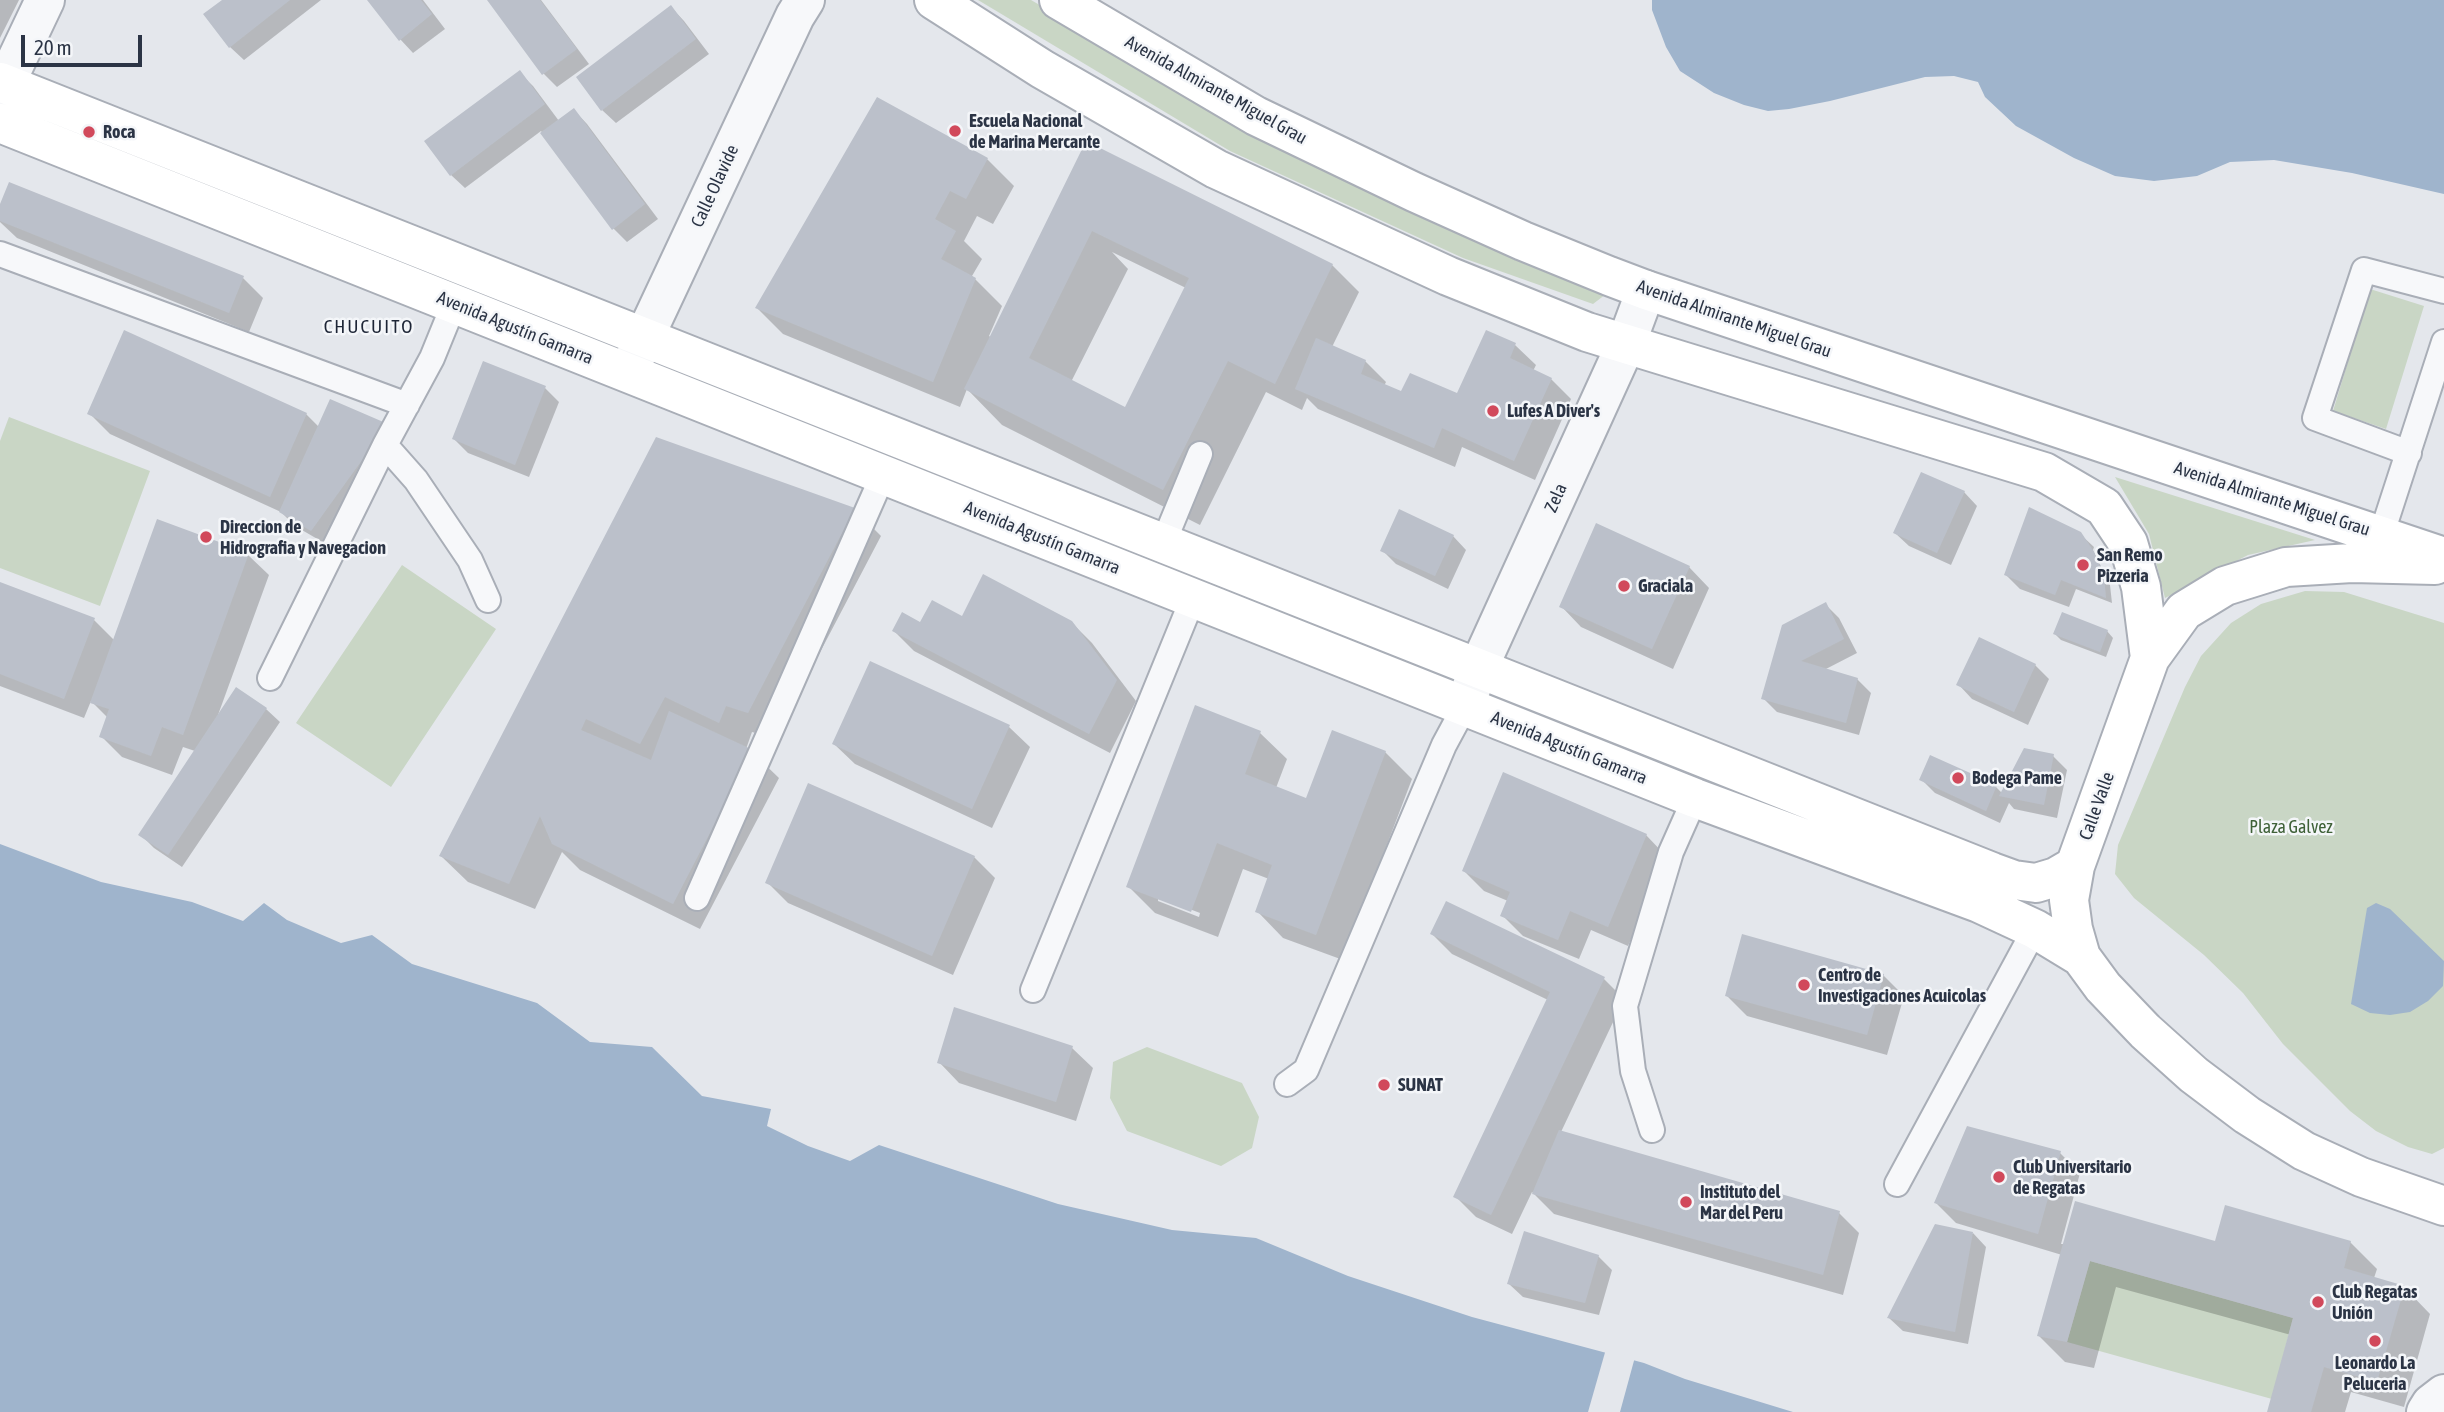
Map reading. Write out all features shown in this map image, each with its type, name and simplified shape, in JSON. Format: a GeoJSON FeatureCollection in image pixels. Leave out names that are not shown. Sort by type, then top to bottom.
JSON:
{"type":"FeatureCollection","features":[{"type":"Feature","properties":{"kind":"main road"},"geometry":{"type":"LineString","coordinates":[[934,0],[1042,69],[1216,169],[1448,276],[1587,332],[2044,472],[2104,507],[2128,543],[2141,587],[2150,658]]}},
{"type":"Feature","properties":{"kind":"main road","name":"Avenida Almirante Miguel Grau"},"geometry":{"type":"LineString","coordinates":[[1059,0],[1256,116],[1523,241],[1646,290],[2444,557]]}},
{"type":"Feature","properties":{"kind":"main road"},"geometry":{"type":"LineString","coordinates":[[2,87],[2014,880],[2036,883],[2056,877],[2075,866]]}},
{"type":"Feature","properties":{"kind":"main road","name":"Avenida Agustín Gamarra"},"geometry":{"type":"LineString","coordinates":[[0,123],[1695,798],[1979,903],[2035,929],[2081,957]]}},
{"type":"Feature","properties":{"kind":"main road"},"geometry":{"type":"LineString","coordinates":[[2150,658],[2184,611],[2225,586],[2286,567],[2444,565]]}},
{"type":"Feature","properties":{"kind":"main road","name":"Calle Valle"},"geometry":{"type":"LineString","coordinates":[[2081,957],[2069,900],[2075,866],[2150,658]]}},
{"type":"Feature","properties":{"kind":"main road"},"geometry":{"type":"LineString","coordinates":[[2081,957],[2104,987],[2145,1031],[2194,1075],[2247,1115],[2304,1151],[2361,1177],[2444,1206]]}},
{"type":"Feature","properties":{"kind":"street"},"geometry":{"type":"LineString","coordinates":[[2,87],[45,0]]}},
{"type":"Feature","properties":{"kind":"street","name":"Calle Olavide"},"geometry":{"type":"LineString","coordinates":[[628,373],[788,5]]}},
{"type":"Feature","properties":{"kind":"street","name":"Zela"},"geometry":{"type":"LineString","coordinates":[[1465,706],[1478,669],[1626,344],[1646,290]]}},
{"type":"Feature","properties":{"kind":"street"},"geometry":{"type":"LineString","coordinates":[[2426,1412],[2431,1404],[2444,1394]]}},
{"type":"Feature","properties":{"kind":"lane"},"geometry":{"type":"LineString","coordinates":[[0,254],[407,405]]}},
{"type":"Feature","properties":{"kind":"lane"},"geometry":{"type":"LineString","coordinates":[[2409,453],[2315,418],[2364,270],[2444,292]]}},
{"type":"Feature","properties":{"kind":"lane"},"geometry":{"type":"LineString","coordinates":[[270,678],[384,445],[432,358],[454,304]]}},
{"type":"Feature","properties":{"kind":"lane"},"geometry":{"type":"LineString","coordinates":[[2381,536],[2444,342]]}},
{"type":"Feature","properties":{"kind":"lane"},"geometry":{"type":"LineString","coordinates":[[384,445],[416,480],[470,561],[488,600]]}},
{"type":"Feature","properties":{"kind":"lane"},"geometry":{"type":"LineString","coordinates":[[1163,544],[1200,454]]}},
{"type":"Feature","properties":{"kind":"lane"},"geometry":{"type":"LineString","coordinates":[[697,898],[883,475]]}},
{"type":"Feature","properties":{"kind":"lane"},"geometry":{"type":"LineString","coordinates":[[1033,990],[1193,598]]}},
{"type":"Feature","properties":{"kind":"lane"},"geometry":{"type":"LineString","coordinates":[[1287,1084],[1306,1070],[1444,745],[1465,706]]}},
{"type":"Feature","properties":{"kind":"lane"},"geometry":{"type":"LineString","coordinates":[[1652,1130],[1633,1071],[1626,1006],[1671,852],[1695,798]]}},
{"type":"Feature","properties":{"kind":"lane"},"geometry":{"type":"LineString","coordinates":[[1897,1184],[2035,929]]}},
{"type":"Feature","properties":{"kind":"green space"},"geometry":{"type":"Polygon","coordinates":[[[978,0],[1031,0],[1258,132],[1610,291],[1593,304],[1463,258],[1230,151],[978,0]]]}},
{"type":"Feature","properties":{"kind":"green space"},"geometry":{"type":"Polygon","coordinates":[[[2370,289],[2424,306],[2386,429],[2333,411],[2370,289]]]}},
{"type":"Feature","properties":{"kind":"green space"},"geometry":{"type":"Polygon","coordinates":[[[9,417],[150,471],[100,606],[0,568],[0,441],[9,417]]]}},
{"type":"Feature","properties":{"kind":"green space"},"geometry":{"type":"Polygon","coordinates":[[[2115,477],[2315,540],[2248,555],[2165,598],[2149,534],[2115,477]]]}},
{"type":"Feature","properties":{"kind":"green space"},"geometry":{"type":"Polygon","coordinates":[[[402,565],[496,629],[391,787],[296,723],[402,565]]]}},
{"type":"Feature","properties":{"kind":"green space","name":"Plaza Galvez"},"geometry":{"type":"Polygon","coordinates":[[[2305,591],[2344,592],[2444,623],[2444,1148],[2432,1154],[2408,1147],[2376,1131],[2350,1111],[2283,1044],[2243,993],[2204,955],[2134,898],[2115,874],[2118,845],[2185,687],[2201,656],[2231,623],[2261,604],[2305,591]]]}},
{"type":"Feature","properties":{"kind":"green space"},"geometry":{"type":"Polygon","coordinates":[[[1147,1047],[1242,1083],[1259,1117],[1252,1148],[1221,1166],[1127,1131],[1110,1098],[1113,1062],[1147,1047]]]}},
{"type":"Feature","properties":{"kind":"green space"},"geometry":{"type":"Polygon","coordinates":[[[2090,1261],[2293,1318],[2272,1399],[2067,1342],[2090,1261]]]}},
{"type":"Feature","properties":{"kind":"water"},"geometry":{"type":"Polygon","coordinates":[[[1652,0],[2444,0],[2444,194],[2352,173],[2274,160],[2230,162],[2197,176],[2154,181],[2115,176],[2074,158],[2016,126],[1985,97],[1978,82],[1954,76],[1925,77],[1830,101],[1768,111],[1714,93],[1680,71],[1666,47],[1652,10],[1652,0]]]}},
{"type":"Feature","properties":{"kind":"water"},"geometry":{"type":"Polygon","coordinates":[[[0,844],[101,882],[192,902],[243,921],[264,903],[287,920],[341,943],[372,935],[412,964],[537,1003],[590,1042],[652,1047],[702,1096],[771,1109],[767,1126],[808,1146],[850,1161],[879,1145],[1058,1204],[1172,1230],[1256,1238],[1348,1276],[1472,1317],[1644,1363],[1685,1379],[1793,1412],[0,1412],[0,844]]]}},
{"type":"Feature","properties":{"kind":"water"},"geometry":{"type":"Polygon","coordinates":[[[2376,903],[2390,909],[2444,961],[2443,986],[2428,1001],[2410,1012],[2390,1015],[2370,1013],[2351,1004],[2367,908],[2376,903]]]}},
{"type":"Feature","properties":{"kind":"pier"},"geometry":{"type":"Polygon","coordinates":[[[1606,1349],[1635,1357],[1620,1412],[1588,1412],[1606,1349]]]}},
{"type":"Feature","properties":{"kind":"building"},"geometry":{"type":"Polygon","coordinates":[[[222,0],[290,0],[229,48],[203,14],[222,0]]]}},
{"type":"Feature","properties":{"kind":"building"},"geometry":{"type":"Polygon","coordinates":[[[367,0],[421,0],[432,14],[399,41],[367,0]]]}},
{"type":"Feature","properties":{"kind":"building"},"geometry":{"type":"Polygon","coordinates":[[[487,0],[540,0],[577,49],[542,75],[487,0]]]}},
{"type":"Feature","properties":{"kind":"building"},"geometry":{"type":"Polygon","coordinates":[[[671,5],[696,39],[601,111],[576,77],[671,5]]]}},
{"type":"Feature","properties":{"kind":"building"},"geometry":{"type":"Polygon","coordinates":[[[520,70],[545,104],[450,176],[424,141],[520,70]]]}},
{"type":"Feature","properties":{"kind":"building"},"geometry":{"type":"Polygon","coordinates":[[[877,97],[988,158],[966,199],[950,191],[935,219],[956,231],[941,259],[976,278],[933,382],[755,308],[877,97]]]}},
{"type":"Feature","properties":{"kind":"building"},"geometry":{"type":"Polygon","coordinates":[[[574,108],[645,204],[612,230],[540,133],[574,108]]]}},
{"type":"Feature","properties":{"kind":"building"},"geometry":{"type":"Polygon","coordinates":[[[1086,141],[1333,264],[1275,384],[1228,361],[1163,490],[964,389],[1086,141]],[[1092,231],[1029,358],[1125,407],[1189,278],[1092,231]]]}},
{"type":"Feature","properties":{"kind":"building"},"geometry":{"type":"Polygon","coordinates":[[[9,182],[244,276],[229,313],[0,221],[0,204],[9,182]]]}},
{"type":"Feature","properties":{"kind":"building"},"geometry":{"type":"Polygon","coordinates":[[[124,330],[307,413],[270,497],[87,414],[124,330]]]}},
{"type":"Feature","properties":{"kind":"building"},"geometry":{"type":"Polygon","coordinates":[[[1486,330],[1516,343],[1510,358],[1552,378],[1514,461],[1442,428],[1434,448],[1295,389],[1316,338],[1366,360],[1361,374],[1401,391],[1410,373],[1457,393],[1486,330]]]}},
{"type":"Feature","properties":{"kind":"building"},"geometry":{"type":"Polygon","coordinates":[[[483,361],[546,386],[515,465],[452,439],[483,361]]]}},
{"type":"Feature","properties":{"kind":"building"},"geometry":{"type":"Polygon","coordinates":[[[330,399],[388,424],[311,531],[279,512],[330,399]]]}},
{"type":"Feature","properties":{"kind":"building"},"geometry":{"type":"Polygon","coordinates":[[[656,437],[855,508],[748,713],[726,706],[719,723],[665,697],[640,744],[586,719],[581,730],[651,760],[669,711],[753,750],[673,904],[552,844],[540,816],[509,884],[439,856],[656,437]]]}},
{"type":"Feature","properties":{"kind":"building"},"geometry":{"type":"Polygon","coordinates":[[[1921,472],[1965,491],[1937,553],[1893,533],[1921,472]]]}},
{"type":"Feature","properties":{"kind":"building"},"geometry":{"type":"Polygon","coordinates":[[[2029,507],[2081,532],[2094,552],[2104,577],[2106,598],[2061,580],[2055,595],[2004,575],[2029,507]]]}},
{"type":"Feature","properties":{"kind":"building"},"geometry":{"type":"Polygon","coordinates":[[[1399,509],[1454,535],[1435,576],[1380,551],[1399,509]]]}},
{"type":"Feature","properties":{"kind":"building"},"geometry":{"type":"Polygon","coordinates":[[[157,519],[249,553],[183,735],[162,727],[151,756],[99,737],[109,709],[90,703],[157,519]]]}},
{"type":"Feature","properties":{"kind":"building","name":"Graciala"},"geometry":{"type":"Polygon","coordinates":[[[1596,523],[1690,566],[1652,649],[1559,607],[1596,523]]]}},
{"type":"Feature","properties":{"kind":"building"},"geometry":{"type":"Polygon","coordinates":[[[983,574],[1072,621],[1117,680],[1089,734],[892,631],[902,612],[920,622],[932,600],[962,616],[983,574]]]}},
{"type":"Feature","properties":{"kind":"building"},"geometry":{"type":"Polygon","coordinates":[[[0,582],[95,618],[64,699],[0,674],[0,582]]]}},
{"type":"Feature","properties":{"kind":"building"},"geometry":{"type":"Polygon","coordinates":[[[1826,602],[1844,639],[1801,661],[1858,678],[1846,723],[1761,699],[1782,625],[1826,602]]]}},
{"type":"Feature","properties":{"kind":"building"},"geometry":{"type":"Polygon","coordinates":[[[2062,612],[2108,630],[2100,652],[2053,634],[2062,612]]]}},
{"type":"Feature","properties":{"kind":"building"},"geometry":{"type":"Polygon","coordinates":[[[1979,637],[2036,664],[2014,712],[1956,685],[1979,637]]]}},
{"type":"Feature","properties":{"kind":"building"},"geometry":{"type":"Polygon","coordinates":[[[870,661],[1010,725],[972,809],[832,744],[870,661]]]}},
{"type":"Feature","properties":{"kind":"building"},"geometry":{"type":"Polygon","coordinates":[[[236,687],[267,708],[168,855],[138,835],[236,687]]]}},
{"type":"Feature","properties":{"kind":"building"},"geometry":{"type":"Polygon","coordinates":[[[1195,705],[1261,731],[1245,774],[1306,798],[1332,730],[1386,751],[1316,935],[1255,912],[1272,865],[1217,843],[1191,912],[1126,887],[1195,705]]]}},
{"type":"Feature","properties":{"kind":"building"},"geometry":{"type":"Polygon","coordinates":[[[2024,748],[2054,754],[2044,805],[1999,796],[2024,748]]]}},
{"type":"Feature","properties":{"kind":"building"},"geometry":{"type":"Polygon","coordinates":[[[1930,755],[1997,785],[1986,811],[1919,780],[1930,755]]]}},
{"type":"Feature","properties":{"kind":"building"},"geometry":{"type":"Polygon","coordinates":[[[1503,772],[1647,834],[1608,927],[1570,911],[1558,940],[1500,916],[1510,892],[1462,871],[1503,772]]]}},
{"type":"Feature","properties":{"kind":"building"},"geometry":{"type":"Polygon","coordinates":[[[808,783],[975,856],[932,956],[765,883],[808,783]]]}},
{"type":"Feature","properties":{"kind":"building"},"geometry":{"type":"Polygon","coordinates":[[[1446,901],[1605,977],[1491,1215],[1453,1197],[1550,992],[1430,934],[1446,901]]]}},
{"type":"Feature","properties":{"kind":"building","name":"Centro de Investigaciones Acuicolas"},"geometry":{"type":"Polygon","coordinates":[[[1742,934],[1884,974],[1867,1035],[1725,996],[1742,934]]]}},
{"type":"Feature","properties":{"kind":"building"},"geometry":{"type":"Polygon","coordinates":[[[954,1007],[1073,1046],[1056,1102],[937,1063],[954,1007]]]}},
{"type":"Feature","properties":{"kind":"building","name":"Club Universitario de Regatas"},"geometry":{"type":"Polygon","coordinates":[[[1967,1126],[2061,1151],[2038,1234],[1934,1203],[1967,1126]]]}},
{"type":"Feature","properties":{"kind":"building","name":"Instituto del Mar del Peru"},"geometry":{"type":"Polygon","coordinates":[[[1559,1130],[1840,1211],[1823,1275],[1532,1194],[1559,1130]]]}},
{"type":"Feature","properties":{"kind":"building","name":"Club Regatas Unión"},"geometry":{"type":"Polygon","coordinates":[[[2075,1201],[2215,1241],[2225,1205],[2351,1241],[2344,1268],[2405,1286],[2377,1382],[2324,1367],[2311,1412],[2267,1412],[2293,1318],[2090,1261],[2067,1342],[2037,1336],[2075,1201]]]}},
{"type":"Feature","properties":{"kind":"building"},"geometry":{"type":"Polygon","coordinates":[[[1935,1224],[1973,1232],[1955,1332],[1887,1318],[1935,1224]]]}},
{"type":"Feature","properties":{"kind":"building"},"geometry":{"type":"Polygon","coordinates":[[[1524,1231],[1599,1255],[1585,1303],[1507,1284],[1524,1231]]]}},
{"type":"Feature","properties":{"kind":"place","name":"Escuela Nacional de Marina Mercante"},"geometry":{"type":"Point","coordinates":[955,131]}},
{"type":"Feature","properties":{"kind":"place","name":"Roca"},"geometry":{"type":"Point","coordinates":[89,132]}},
{"type":"Feature","properties":{"kind":"place","name":"Lufes A Diver's"},"geometry":{"type":"Point","coordinates":[1493,411]}},
{"type":"Feature","properties":{"kind":"place","name":"Direccion de Hidrografia y Navegacion"},"geometry":{"type":"Point","coordinates":[206,537]}},
{"type":"Feature","properties":{"kind":"place","name":"San Remo Pizzeria"},"geometry":{"type":"Point","coordinates":[2083,565]}},
{"type":"Feature","properties":{"kind":"place","name":"Graciala"},"geometry":{"type":"Point","coordinates":[1624,586]}},
{"type":"Feature","properties":{"kind":"place","name":"Bodega Pame"},"geometry":{"type":"Point","coordinates":[1958,778]}},
{"type":"Feature","properties":{"kind":"place","name":"Centro de Investigaciones Acuicolas"},"geometry":{"type":"Point","coordinates":[1804,985]}},
{"type":"Feature","properties":{"kind":"place","name":"SUNAT"},"geometry":{"type":"Point","coordinates":[1384,1085]}},
{"type":"Feature","properties":{"kind":"place","name":"Club Universitario de Regatas"},"geometry":{"type":"Point","coordinates":[1999,1177]}},
{"type":"Feature","properties":{"kind":"place","name":"Instituto del Mar del Peru"},"geometry":{"type":"Point","coordinates":[1686,1202]}},
{"type":"Feature","properties":{"kind":"place","name":"Club Regatas Unión"},"geometry":{"type":"Point","coordinates":[2318,1302]}},
{"type":"Feature","properties":{"kind":"place","name":"Leonardo La Peluceria"},"geometry":{"type":"Point","coordinates":[2375,1341]}},
{"type":"Feature","properties":{"kind":"district","name":"CHUCUITO"},"geometry":{"type":"Point","coordinates":[369,327]}}]}
